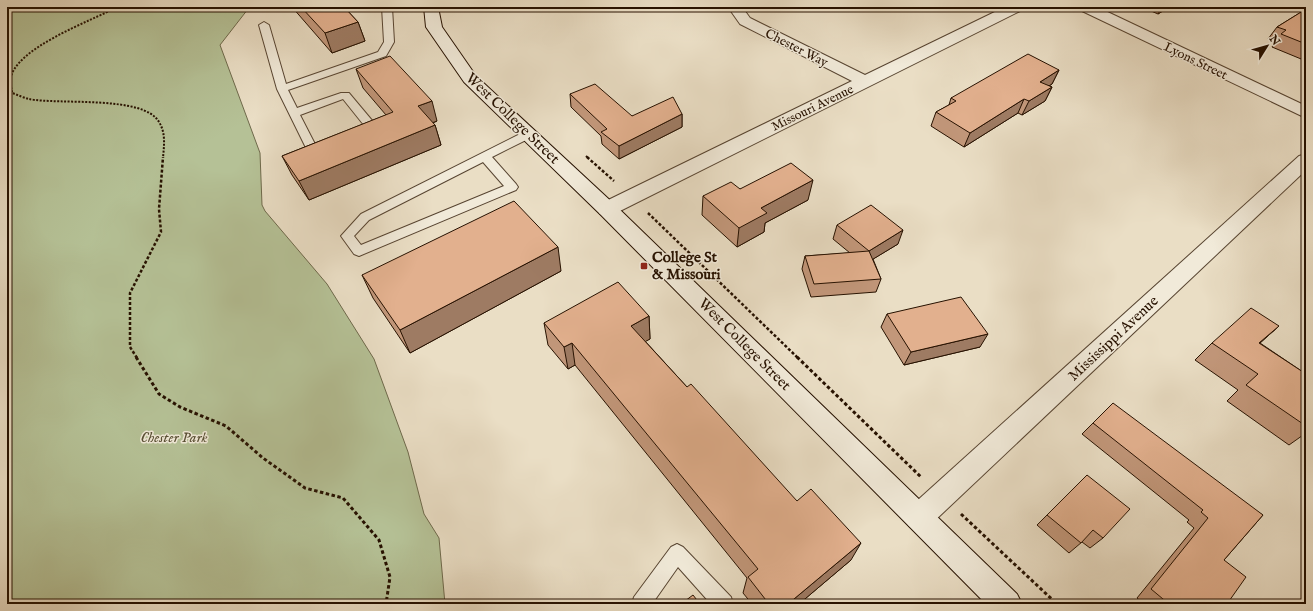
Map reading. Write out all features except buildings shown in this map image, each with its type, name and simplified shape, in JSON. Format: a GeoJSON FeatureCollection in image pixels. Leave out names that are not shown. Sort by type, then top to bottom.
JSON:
{"type":"FeatureCollection","features":[{"type":"Feature","properties":{"kind":"street","name":"West College Street"},"geometry":{"type":"LineString","coordinates":[[431,7],[434,27],[470,79],[607,209],[1004,603]]}},
{"type":"Feature","properties":{"kind":"street","name":"Chester Way"},"geometry":{"type":"LineString","coordinates":[[735,7],[745,21],[864,81]]}},
{"type":"Feature","properties":{"kind":"street","name":"Missouri Avenue"},"geometry":{"type":"LineString","coordinates":[[607,209],[864,81],[1017,7]]}},
{"type":"Feature","properties":{"kind":"street","name":"Lyons Street"},"geometry":{"type":"LineString","coordinates":[[1085,7],[1306,113]]}},
{"type":"Feature","properties":{"kind":"street","name":"Mississippi Avenue"},"geometry":{"type":"LineString","coordinates":[[919,517],[1306,160]]}},
{"type":"Feature","properties":{"kind":"lane"},"geometry":{"type":"LineString","coordinates":[[282,89],[382,54],[389,42],[387,7]]}},
{"type":"Feature","properties":{"kind":"lane"},"geometry":{"type":"LineString","coordinates":[[264,25],[282,89],[314,153],[329,148]]}},
{"type":"Feature","properties":{"kind":"lane"},"geometry":{"type":"LineString","coordinates":[[294,113],[345,94],[374,130],[359,136]]}},
{"type":"Feature","properties":{"kind":"lane"},"geometry":{"type":"LineString","coordinates":[[485,156],[512,187],[359,251],[347,236],[365,217],[528,134]]}},
{"type":"Feature","properties":{"kind":"lane"},"geometry":{"type":"LineString","coordinates":[[641,604],[677,553],[724,604]]}},
{"type":"Feature","properties":{"kind":"path"},"geometry":{"type":"LineString","coordinates":[[117,7],[105,15],[45,41],[31,52],[15,69],[10,81],[12,93],[29,99],[62,102],[121,104],[143,109],[159,121],[165,138],[159,209],[161,232],[130,293],[130,347],[159,394],[180,407],[226,426],[263,458],[305,488],[344,498],[379,540],[390,577],[386,604]]}},
{"type":"Feature","properties":{"kind":"path"},"geometry":{"type":"LineString","coordinates":[[585,155],[631,197],[942,496],[1057,604]]}},
{"type":"Feature","properties":{"kind":"green space","name":"Chester Park"},"geometry":{"type":"Polygon","coordinates":[[[7,7],[252,7],[248,9],[220,45],[260,153],[262,205],[265,211],[327,284],[374,359],[408,452],[424,514],[439,538],[445,604],[7,604],[7,7]]]}},
{"type":"Feature","properties":{"kind":"place","name":"College St & Missouri"},"geometry":{"type":"Point","coordinates":[644,266]}}]}
